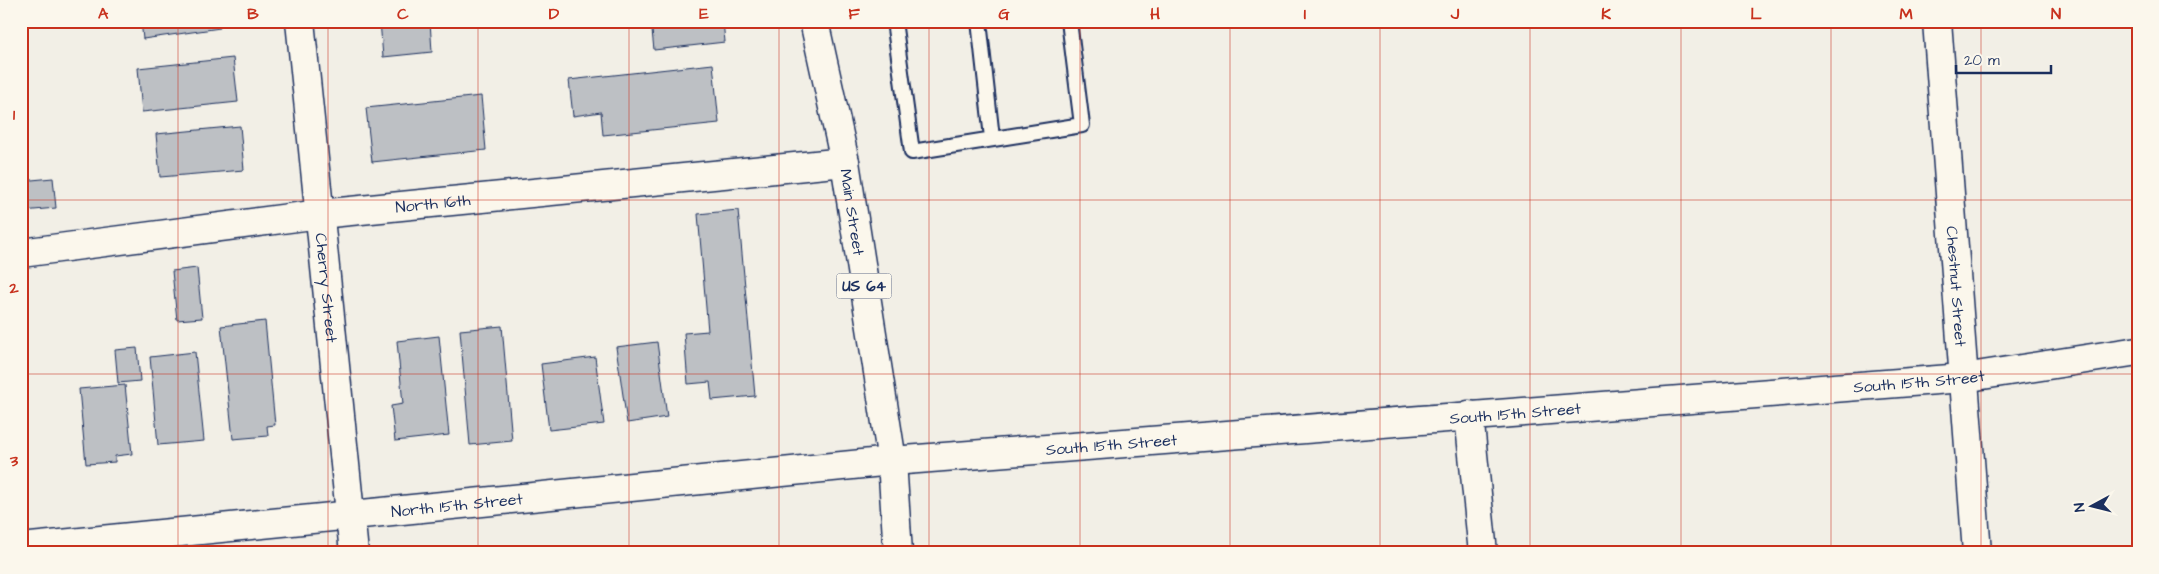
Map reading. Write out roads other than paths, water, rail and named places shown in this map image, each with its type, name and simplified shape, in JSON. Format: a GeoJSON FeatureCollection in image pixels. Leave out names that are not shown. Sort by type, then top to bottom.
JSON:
{"type":"FeatureCollection","features":[{"type":"Feature","properties":{"kind":"street","name":"Cherry Street"},"geometry":{"type":"LineString","coordinates":[[300,21],[354,553]]}},
{"type":"Feature","properties":{"kind":"street","name":"Main Street"},"geometry":{"type":"LineString","coordinates":[[814,21],[845,162],[892,461],[898,553]]}},
{"type":"Feature","properties":{"kind":"street","name":"Chestnut Street"},"geometry":{"type":"LineString","coordinates":[[1937,21],[1977,553]]}},
{"type":"Feature","properties":{"kind":"street","name":"North 16th"},"geometry":{"type":"LineString","coordinates":[[21,253],[320,214],[845,162]]}},
{"type":"Feature","properties":{"kind":"street","name":"South 15th Street"},"geometry":{"type":"LineString","coordinates":[[892,461],[1963,378],[2138,351]]}},
{"type":"Feature","properties":{"kind":"street"},"geometry":{"type":"LineString","coordinates":[[1469,415],[1483,553]]}},
{"type":"Feature","properties":{"kind":"street","name":"North 15th Street"},"geometry":{"type":"LineString","coordinates":[[21,548],[892,461]]}},
{"type":"Feature","properties":{"kind":"lane"},"geometry":{"type":"LineString","coordinates":[[894,21],[912,152],[1082,125],[1069,21]]}},
{"type":"Feature","properties":{"kind":"lane"},"geometry":{"type":"LineString","coordinates":[[979,21],[992,138]]}}]}
